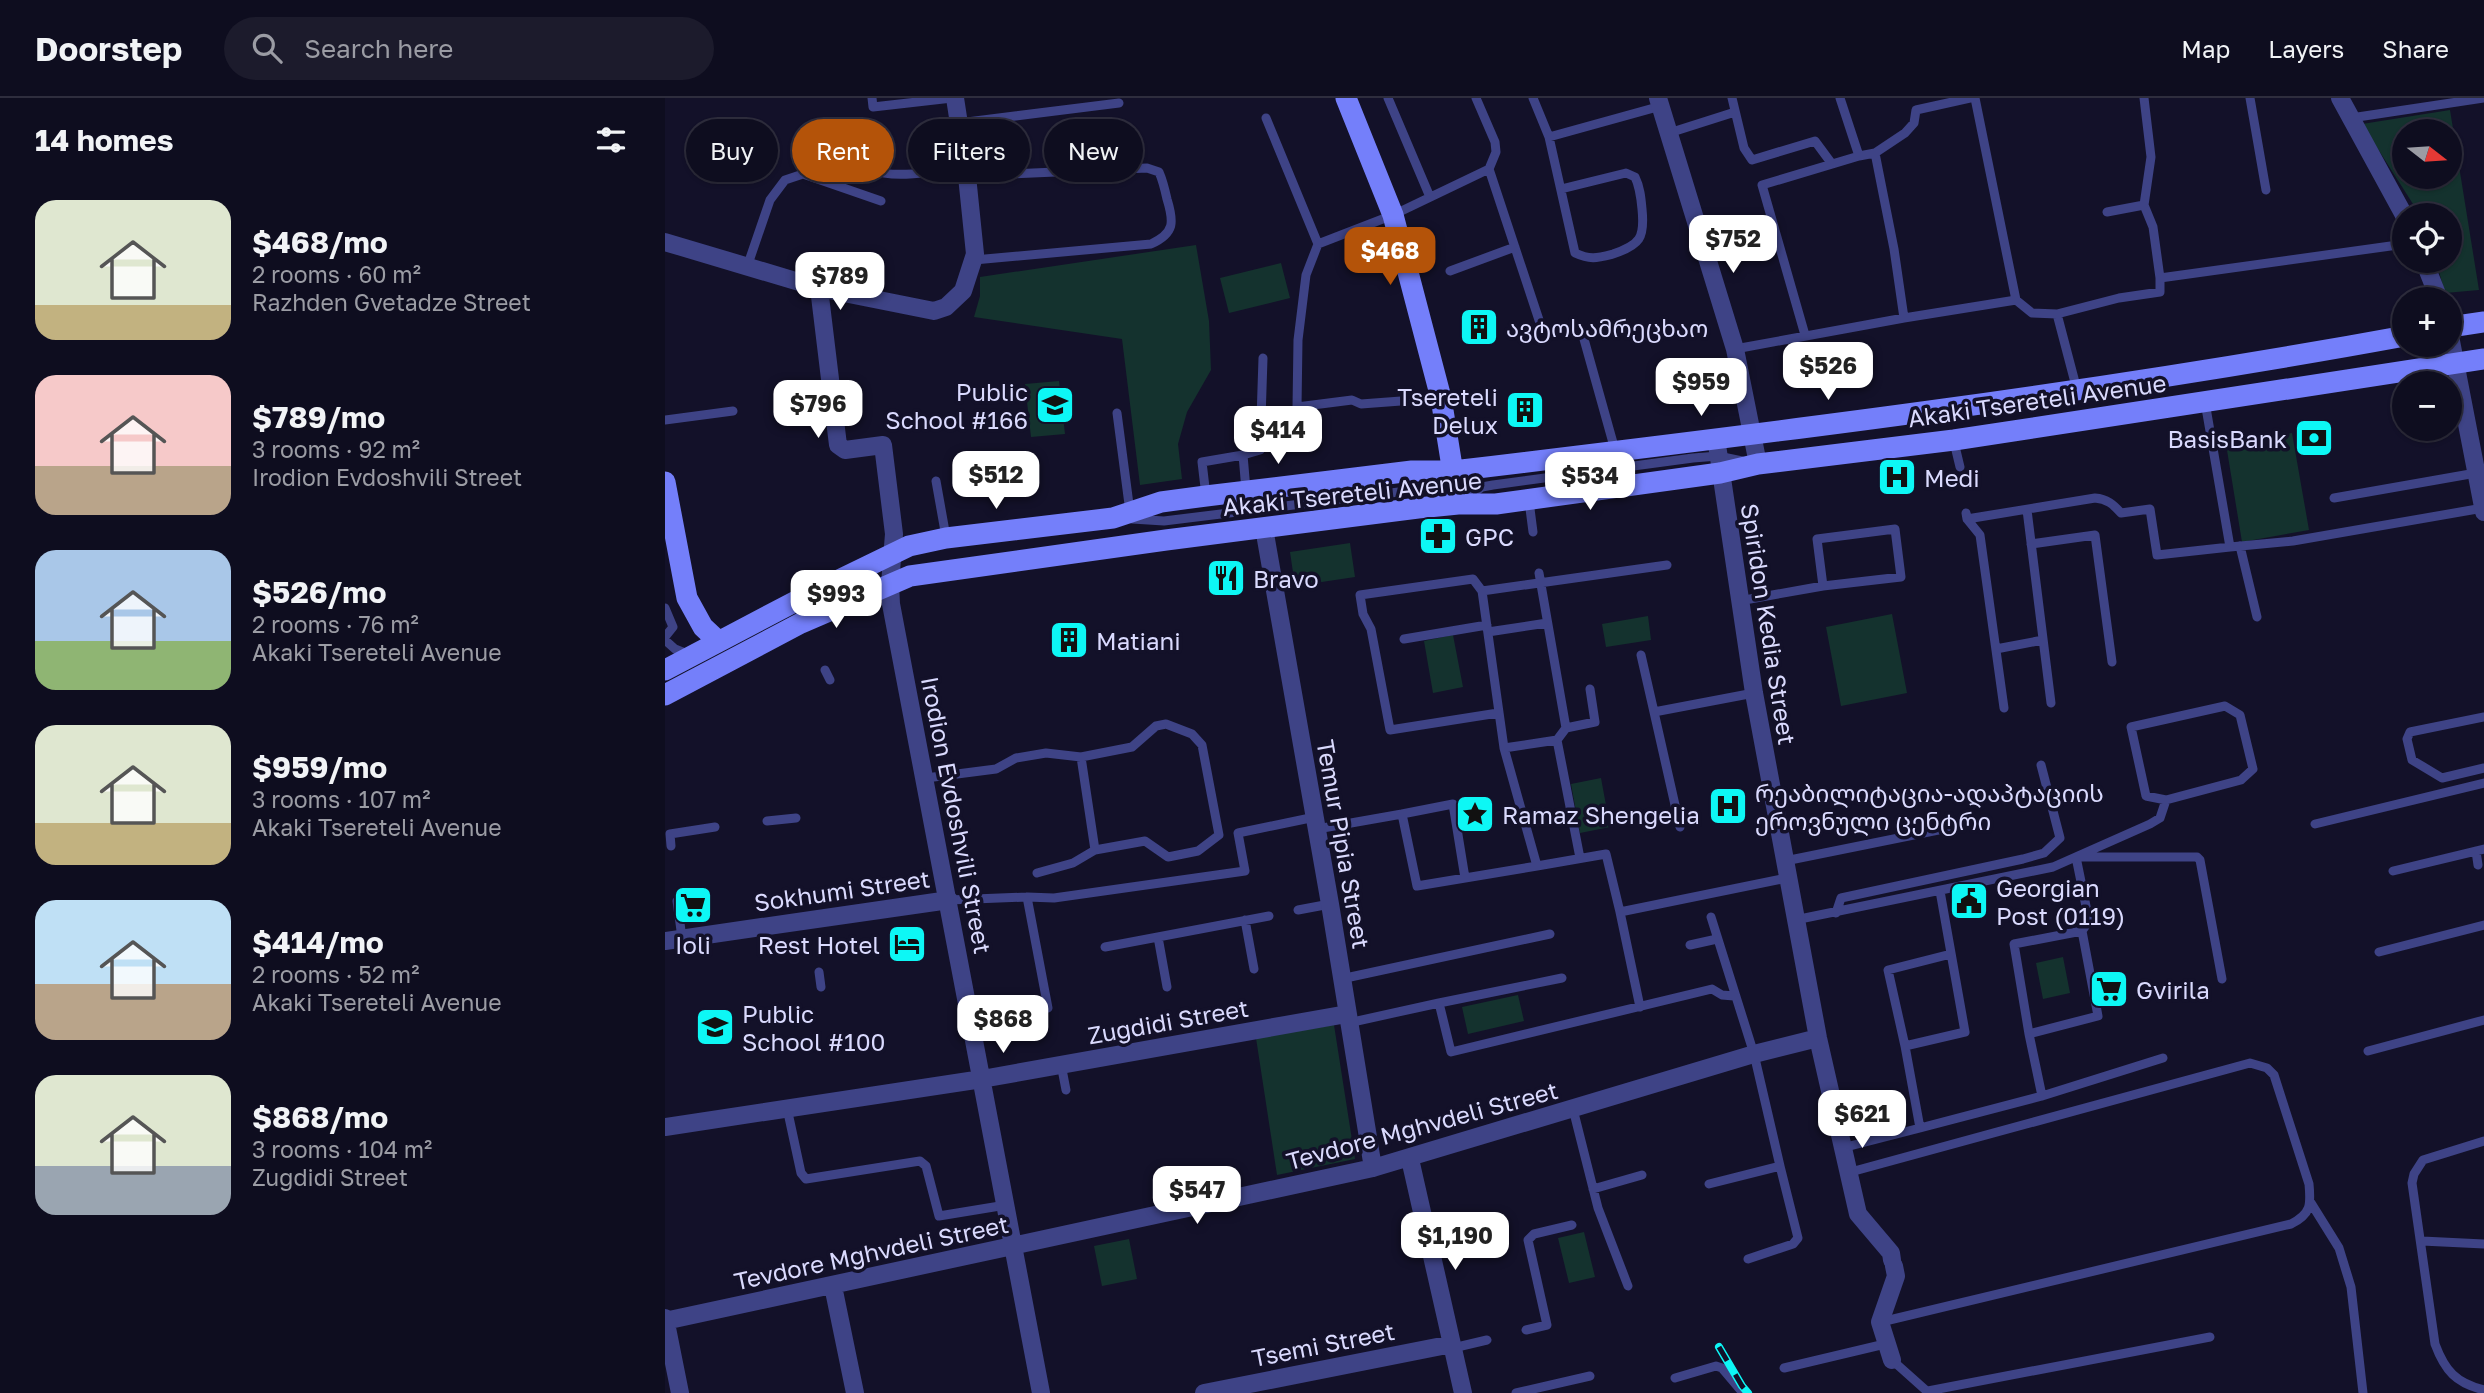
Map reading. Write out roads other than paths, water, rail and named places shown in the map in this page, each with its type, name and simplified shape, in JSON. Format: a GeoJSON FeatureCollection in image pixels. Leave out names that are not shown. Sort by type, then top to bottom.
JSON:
{"type":"FeatureCollection","features":[{"type":"Feature","properties":{"kind":"main road"},"geometry":{"type":"LineString","coordinates":[[1346,98],[1393,215],[1441,398],[1458,504]]}},
{"type":"Feature","properties":{"kind":"main road"},"geometry":{"type":"LineString","coordinates":[[2462,325],[2484,322]]}},
{"type":"Feature","properties":{"kind":"main road","name":"Akaki Tsereteli Avenue"},"geometry":{"type":"LineString","coordinates":[[665,695],[801,623],[910,576],[1264,528],[1458,504],[1496,504],[1529,499],[1718,456],[1753,433],[2077,391],[2238,366],[2392,337]]}},
{"type":"Feature","properties":{"kind":"main road","name":"Akaki Tsereteli Avenue"},"geometry":{"type":"LineString","coordinates":[[665,670],[909,546],[946,538],[1121,515],[1161,502],[1206,496],[1412,471],[1453,471],[1615,450],[1718,456],[1758,464],[1954,440],[2484,359]]}},
{"type":"Feature","properties":{"kind":"main road"},"geometry":{"type":"LineString","coordinates":[[665,482],[668,519],[687,598],[703,627],[718,641]]}},
{"type":"Feature","properties":{"kind":"street"},"geometry":{"type":"LineString","coordinates":[[954,98],[958,119]]}},
{"type":"Feature","properties":{"kind":"street"},"geometry":{"type":"LineString","coordinates":[[2340,98],[2397,203]]}},
{"type":"Feature","properties":{"kind":"street"},"geometry":{"type":"LineString","coordinates":[[1659,102],[1735,349],[1758,464]]}},
{"type":"Feature","properties":{"kind":"street"},"geometry":{"type":"LineString","coordinates":[[665,242],[819,288],[934,311],[946,307],[963,291],[974,260],[968,182]]}},
{"type":"Feature","properties":{"kind":"street","name":"Irodion Evdoshvili Street"},"geometry":{"type":"LineString","coordinates":[[819,288],[838,444],[845,450],[883,445],[894,534],[891,604],[1041,1393]]}},
{"type":"Feature","properties":{"kind":"street"},"geometry":{"type":"LineString","coordinates":[[2454,357],[2478,451],[2476,473],[2484,510]]}},
{"type":"Feature","properties":{"kind":"street","name":"Spiridon Kedia Street"},"geometry":{"type":"LineString","coordinates":[[1718,456],[1754,693],[1795,920],[1847,1173],[1858,1214],[1891,1253],[1896,1276],[1880,1322]]}},
{"type":"Feature","properties":{"kind":"street","name":"Temur Pipia Street"},"geometry":{"type":"LineString","coordinates":[[1264,528],[1373,1168]]}},
{"type":"Feature","properties":{"kind":"street","name":"Sokhumi Street"},"geometry":{"type":"LineString","coordinates":[[674,939],[814,925],[949,900]]}},
{"type":"Feature","properties":{"kind":"street","name":"Zugdidi Street"},"geometry":{"type":"LineString","coordinates":[[665,1127],[982,1079],[1347,1018]]}},
{"type":"Feature","properties":{"kind":"street","name":"Tevdore Mghvdeli Street"},"geometry":{"type":"LineString","coordinates":[[665,1320],[833,1286],[1410,1159],[1754,1054],[1818,1038]]}},
{"type":"Feature","properties":{"kind":"street"},"geometry":{"type":"LineString","coordinates":[[1410,1159],[1463,1393]]}},
{"type":"Feature","properties":{"kind":"street"},"geometry":{"type":"LineString","coordinates":[[833,1286],[855,1393]]}},
{"type":"Feature","properties":{"kind":"street"},"geometry":{"type":"LineString","coordinates":[[665,1320],[680,1393]]}},
{"type":"Feature","properties":{"kind":"street"},"geometry":{"type":"LineString","coordinates":[[1880,1322],[1889,1352]]}},
{"type":"Feature","properties":{"kind":"street","name":"Tsemi Street"},"geometry":{"type":"LineString","coordinates":[[1205,1393],[1452,1346]]}},
{"type":"Feature","properties":{"kind":"lane"},"geometry":{"type":"LineString","coordinates":[[871,98],[873,107],[954,98]]}},
{"type":"Feature","properties":{"kind":"lane"},"geometry":{"type":"LineString","coordinates":[[1388,98],[1430,197]]}},
{"type":"Feature","properties":{"kind":"lane"},"geometry":{"type":"LineString","coordinates":[[1476,98],[1495,142],[1496,152],[1489,169],[1541,326]]}},
{"type":"Feature","properties":{"kind":"lane"},"geometry":{"type":"LineString","coordinates":[[1532,98],[1549,137],[1575,253],[1594,260],[1631,248],[1644,229],[1640,186],[1635,177],[1626,173],[1561,189]]}},
{"type":"Feature","properties":{"kind":"lane"},"geometry":{"type":"LineString","coordinates":[[1732,98],[1744,148],[1752,160],[1815,141],[1832,164]]}},
{"type":"Feature","properties":{"kind":"lane"},"geometry":{"type":"LineString","coordinates":[[1840,98],[1859,156]]}},
{"type":"Feature","properties":{"kind":"lane"},"geometry":{"type":"LineString","coordinates":[[1805,335],[1762,185],[1875,153],[1905,133],[1915,122],[1916,110],[1911,98]]}},
{"type":"Feature","properties":{"kind":"lane"},"geometry":{"type":"LineString","coordinates":[[1916,110],[1973,98],[2016,300],[2032,313],[2057,314],[2119,298],[2160,292],[2153,228],[2144,205],[2151,157],[2144,98]]}},
{"type":"Feature","properties":{"kind":"lane"},"geometry":{"type":"LineString","coordinates":[[2251,98],[2266,190]]}},
{"type":"Feature","properties":{"kind":"lane"},"geometry":{"type":"LineString","coordinates":[[2351,118],[2484,98]]}},
{"type":"Feature","properties":{"kind":"lane"},"geometry":{"type":"LineString","coordinates":[[1549,137],[1659,102]]}},
{"type":"Feature","properties":{"kind":"lane"},"geometry":{"type":"LineString","coordinates":[[991,119],[1119,103]]}},
{"type":"Feature","properties":{"kind":"lane"},"geometry":{"type":"LineString","coordinates":[[1669,133],[1735,112]]}},
{"type":"Feature","properties":{"kind":"lane"},"geometry":{"type":"LineString","coordinates":[[1266,118],[1318,244],[1306,275],[1298,340],[1297,407],[1352,400],[1361,404],[1441,398]]}},
{"type":"Feature","properties":{"kind":"lane"},"geometry":{"type":"LineString","coordinates":[[1875,153],[1894,249],[1903,318]]}},
{"type":"Feature","properties":{"kind":"lane"},"geometry":{"type":"LineString","coordinates":[[974,260],[1151,244],[1161,239],[1172,225],[1159,172],[1147,168],[1030,171]]}},
{"type":"Feature","properties":{"kind":"lane"},"geometry":{"type":"LineString","coordinates":[[1318,244],[1393,215],[1489,169]]}},
{"type":"Feature","properties":{"kind":"lane"},"geometry":{"type":"LineString","coordinates":[[747,267],[770,200],[785,180],[803,174],[881,201]]}},
{"type":"Feature","properties":{"kind":"lane"},"geometry":{"type":"LineString","coordinates":[[2107,212],[2144,205]]}},
{"type":"Feature","properties":{"kind":"lane"},"geometry":{"type":"LineString","coordinates":[[2160,278],[2392,246]]}},
{"type":"Feature","properties":{"kind":"lane"},"geometry":{"type":"LineString","coordinates":[[1450,271],[1515,247]]}},
{"type":"Feature","properties":{"kind":"lane"},"geometry":{"type":"LineString","coordinates":[[1735,349],[2016,300]]}},
{"type":"Feature","properties":{"kind":"lane"},"geometry":{"type":"LineString","coordinates":[[2057,314],[2077,391]]}},
{"type":"Feature","properties":{"kind":"lane"},"geometry":{"type":"LineString","coordinates":[[1582,332],[1615,450]]}},
{"type":"Feature","properties":{"kind":"lane"},"geometry":{"type":"LineString","coordinates":[[1206,496],[1202,462],[1260,450],[1263,358]]}},
{"type":"Feature","properties":{"kind":"lane"},"geometry":{"type":"LineString","coordinates":[[2205,401],[2230,547]]}},
{"type":"Feature","properties":{"kind":"lane"},"geometry":{"type":"LineString","coordinates":[[665,420],[733,411]]}},
{"type":"Feature","properties":{"kind":"lane"},"geometry":{"type":"LineString","coordinates":[[1117,413],[1121,515],[1164,521],[1415,491],[1453,471]]}},
{"type":"Feature","properties":{"kind":"lane"},"geometry":{"type":"LineString","coordinates":[[1954,440],[1960,467]]}},
{"type":"Feature","properties":{"kind":"lane"},"geometry":{"type":"LineString","coordinates":[[1243,455],[1246,491]]}},
{"type":"Feature","properties":{"kind":"lane"},"geometry":{"type":"LineString","coordinates":[[1458,504],[1482,487],[1718,456]]}},
{"type":"Feature","properties":{"kind":"lane"},"geometry":{"type":"LineString","coordinates":[[2334,498],[2476,473]]}},
{"type":"Feature","properties":{"kind":"lane"},"geometry":{"type":"LineString","coordinates":[[936,481],[946,538]]}},
{"type":"Feature","properties":{"kind":"lane"},"geometry":{"type":"LineString","coordinates":[[1529,499],[1533,532]]}},
{"type":"Feature","properties":{"kind":"lane"},"geometry":{"type":"LineString","coordinates":[[2004,708],[1980,535],[1966,516],[2103,499],[2121,513],[2150,509],[2157,555],[2293,541],[2484,510]]}},
{"type":"Feature","properties":{"kind":"lane"},"geometry":{"type":"LineString","coordinates":[[2027,510],[2051,703]]}},
{"type":"Feature","properties":{"kind":"lane"},"geometry":{"type":"LineString","coordinates":[[1739,601],[1823,586],[1901,577],[1895,529],[1817,539],[1823,586]]}},
{"type":"Feature","properties":{"kind":"lane"},"geometry":{"type":"LineString","coordinates":[[2031,544],[2095,535],[2112,662]]}},
{"type":"Feature","properties":{"kind":"lane"},"geometry":{"type":"LineString","coordinates":[[2240,546],[2257,617]]}},
{"type":"Feature","properties":{"kind":"lane"},"geometry":{"type":"LineString","coordinates":[[1482,591],[1540,578],[1667,565]]}},
{"type":"Feature","properties":{"kind":"lane"},"geometry":{"type":"LineString","coordinates":[[1540,578],[1566,728]]}},
{"type":"Feature","properties":{"kind":"lane"},"geometry":{"type":"LineString","coordinates":[[1498,713],[1390,730],[1371,629],[1363,614],[1360,595],[1473,579],[1482,591],[1504,748],[1537,866]]}},
{"type":"Feature","properties":{"kind":"lane"},"geometry":{"type":"LineString","coordinates":[[687,598],[665,606],[673,627],[665,638],[675,649],[692,655]]}},
{"type":"Feature","properties":{"kind":"lane"},"geometry":{"type":"LineString","coordinates":[[1404,639],[1547,623]]}},
{"type":"Feature","properties":{"kind":"lane"},"geometry":{"type":"LineString","coordinates":[[1996,649],[2043,640]]}},
{"type":"Feature","properties":{"kind":"lane"},"geometry":{"type":"LineString","coordinates":[[1641,655],[1680,827]]}},
{"type":"Feature","properties":{"kind":"lane"},"geometry":{"type":"LineString","coordinates":[[825,670],[830,680]]}},
{"type":"Feature","properties":{"kind":"lane"},"geometry":{"type":"LineString","coordinates":[[1504,748],[1556,740],[1566,728],[1595,722],[1590,689]]}},
{"type":"Feature","properties":{"kind":"lane"},"geometry":{"type":"LineString","coordinates":[[1654,712],[1754,693]]}},
{"type":"Feature","properties":{"kind":"lane"},"geometry":{"type":"LineString","coordinates":[[2225,706],[2240,715],[2253,769],[2241,780],[2166,800],[2146,796],[2131,727],[2225,706]]}},
{"type":"Feature","properties":{"kind":"lane"},"geometry":{"type":"LineString","coordinates":[[2484,717],[2410,732],[2407,738],[2412,760],[2442,778],[2484,768]]}},
{"type":"Feature","properties":{"kind":"lane"},"geometry":{"type":"LineString","coordinates":[[926,778],[996,769],[1016,758],[1046,753],[1081,757],[1132,747],[1156,726],[1166,724],[1192,734],[1202,745],[1219,835],[1198,851],[1168,857],[1145,841],[1095,850],[1073,863],[1038,873]]}},
{"type":"Feature","properties":{"kind":"lane"},"geometry":{"type":"LineString","coordinates":[[1556,740],[1580,858]]}},
{"type":"Feature","properties":{"kind":"lane"},"geometry":{"type":"LineString","coordinates":[[1081,757],[1095,850]]}},
{"type":"Feature","properties":{"kind":"lane"},"geometry":{"type":"LineString","coordinates":[[1836,913],[1841,898],[2044,853],[2060,838],[2041,765]]}},
{"type":"Feature","properties":{"kind":"lane"},"geometry":{"type":"LineString","coordinates":[[2315,824],[2484,783]]}},
{"type":"Feature","properties":{"kind":"lane"},"geometry":{"type":"LineString","coordinates":[[1795,920],[2053,867],[2160,818],[2166,800]]}},
{"type":"Feature","properties":{"kind":"lane"},"geometry":{"type":"LineString","coordinates":[[1316,823],[1402,814],[1453,804],[1465,878]]}},
{"type":"Feature","properties":{"kind":"lane"},"geometry":{"type":"LineString","coordinates":[[1402,814],[1417,886],[1606,853],[1640,1007]]}},
{"type":"Feature","properties":{"kind":"lane"},"geometry":{"type":"LineString","coordinates":[[767,821],[796,818]]}},
{"type":"Feature","properties":{"kind":"lane","name":"Sokhumi Street"},"geometry":{"type":"LineString","coordinates":[[949,900],[1054,898],[1245,871],[1238,833],[1316,823]]}},
{"type":"Feature","properties":{"kind":"lane"},"geometry":{"type":"LineString","coordinates":[[1620,912],[1968,824]]}},
{"type":"Feature","properties":{"kind":"lane"},"geometry":{"type":"LineString","coordinates":[[671,846],[670,834],[715,827]]}},
{"type":"Feature","properties":{"kind":"lane"},"geometry":{"type":"LineString","coordinates":[[2393,871],[2480,850],[2478,865]]}},
{"type":"Feature","properties":{"kind":"lane"},"geometry":{"type":"LineString","coordinates":[[2076,858],[2197,857],[2200,860],[2222,979]]}},
{"type":"Feature","properties":{"kind":"lane"},"geometry":{"type":"LineString","coordinates":[[2042,1096],[2014,944],[2082,931],[2089,921],[2076,858]]}},
{"type":"Feature","properties":{"kind":"lane"},"geometry":{"type":"LineString","coordinates":[[1905,1046],[1965,1032],[1940,891]]}},
{"type":"Feature","properties":{"kind":"lane"},"geometry":{"type":"LineString","coordinates":[[1027,897],[1048,1008]]}},
{"type":"Feature","properties":{"kind":"lane"},"geometry":{"type":"LineString","coordinates":[[674,939],[677,901]]}},
{"type":"Feature","properties":{"kind":"lane"},"geometry":{"type":"LineString","coordinates":[[1298,910],[1330,904]]}},
{"type":"Feature","properties":{"kind":"lane"},"geometry":{"type":"LineString","coordinates":[[1105,947],[1269,916]]}},
{"type":"Feature","properties":{"kind":"lane"},"geometry":{"type":"LineString","coordinates":[[1711,917],[1754,1054],[1798,1238],[1793,1244],[1748,1259]]}},
{"type":"Feature","properties":{"kind":"lane"},"geometry":{"type":"LineString","coordinates":[[1245,920],[1254,969]]}},
{"type":"Feature","properties":{"kind":"lane"},"geometry":{"type":"LineString","coordinates":[[2379,952],[2484,925]]}},
{"type":"Feature","properties":{"kind":"lane"},"geometry":{"type":"LineString","coordinates":[[2029,1034],[2098,1016],[2082,931]]}},
{"type":"Feature","properties":{"kind":"lane"},"geometry":{"type":"LineString","coordinates":[[1341,979],[1551,934]]}},
{"type":"Feature","properties":{"kind":"lane"},"geometry":{"type":"LineString","coordinates":[[1158,937],[1167,987]]}},
{"type":"Feature","properties":{"kind":"lane"},"geometry":{"type":"LineString","coordinates":[[1690,945],[1717,939]]}},
{"type":"Feature","properties":{"kind":"lane"},"geometry":{"type":"LineString","coordinates":[[1920,1128],[1888,970],[1951,954]]}},
{"type":"Feature","properties":{"kind":"lane"},"geometry":{"type":"LineString","coordinates":[[819,972],[821,987]]}},
{"type":"Feature","properties":{"kind":"lane"},"geometry":{"type":"LineString","coordinates":[[1347,1018],[1562,978]]}},
{"type":"Feature","properties":{"kind":"lane"},"geometry":{"type":"LineString","coordinates":[[1439,1003],[1451,1052],[1713,989],[1722,995],[1734,996]]}},
{"type":"Feature","properties":{"kind":"lane"},"geometry":{"type":"LineString","coordinates":[[2368,1051],[2484,1020]]}},
{"type":"Feature","properties":{"kind":"lane"},"geometry":{"type":"LineString","coordinates":[[1842,1148],[2042,1096],[2163,1058]]}},
{"type":"Feature","properties":{"kind":"lane"},"geometry":{"type":"LineString","coordinates":[[1847,1173],[2250,1063],[2267,1068],[2274,1075],[2309,1184],[2311,1203],[2339,1248],[2351,1287],[2363,1393]]}},
{"type":"Feature","properties":{"kind":"lane"},"geometry":{"type":"LineString","coordinates":[[1061,1065],[1066,1090]]}},
{"type":"Feature","properties":{"kind":"lane"},"geometry":{"type":"LineString","coordinates":[[787,1108],[801,1173],[806,1179],[920,1161],[926,1166],[939,1216],[1006,1205]]}},
{"type":"Feature","properties":{"kind":"lane"},"geometry":{"type":"LineString","coordinates":[[1573,1109],[1598,1208],[1628,1286]]}},
{"type":"Feature","properties":{"kind":"lane"},"geometry":{"type":"LineString","coordinates":[[2484,1141],[2423,1160],[2412,1183],[2435,1344],[2441,1360],[2463,1385],[2484,1390]]}},
{"type":"Feature","properties":{"kind":"lane"},"geometry":{"type":"LineString","coordinates":[[1709,1184],[1780,1166]]}},
{"type":"Feature","properties":{"kind":"lane"},"geometry":{"type":"LineString","coordinates":[[1593,1189],[1642,1175]]}},
{"type":"Feature","properties":{"kind":"lane"},"geometry":{"type":"LineString","coordinates":[[1880,1322],[2291,1224],[2303,1218],[2311,1203]]}},
{"type":"Feature","properties":{"kind":"lane"},"geometry":{"type":"LineString","coordinates":[[1526,1330],[1548,1325],[1528,1240],[1534,1234],[1572,1225]]}},
{"type":"Feature","properties":{"kind":"lane"},"geometry":{"type":"LineString","coordinates":[[2422,1241],[2484,1244]]}},
{"type":"Feature","properties":{"kind":"lane"},"geometry":{"type":"LineString","coordinates":[[1784,1368],[1889,1352],[1929,1392],[2210,1337]]}},
{"type":"Feature","properties":{"kind":"lane"},"geometry":{"type":"LineString","coordinates":[[1452,1346],[1487,1340]]}},
{"type":"Feature","properties":{"kind":"lane"},"geometry":{"type":"LineString","coordinates":[[1675,1378],[1716,1366],[1722,1368],[1743,1393]]}},
{"type":"Feature","properties":{"kind":"lane"},"geometry":{"type":"LineString","coordinates":[[1516,1393],[1590,1376]]}},
{"type":"Feature","properties":{"kind":"railway"},"geometry":{"type":"LineString","coordinates":[[1719,1347],[1748,1393]]}},
{"type":"Feature","properties":{"kind":"place","name":"ავტოსამრეცხაო"},"geometry":{"type":"Point","coordinates":[1479,327]}},
{"type":"Feature","properties":{"kind":"place","name":"Public School #166"},"geometry":{"type":"Point","coordinates":[1055,405]}},
{"type":"Feature","properties":{"kind":"place","name":"Tsereteli Delux"},"geometry":{"type":"Point","coordinates":[1525,410]}},
{"type":"Feature","properties":{"kind":"place","name":"BasisBank"},"geometry":{"type":"Point","coordinates":[2314,438]}},
{"type":"Feature","properties":{"kind":"place","name":"Medi"},"geometry":{"type":"Point","coordinates":[1897,477]}},
{"type":"Feature","properties":{"kind":"place","name":"GPC"},"geometry":{"type":"Point","coordinates":[1438,536]}},
{"type":"Feature","properties":{"kind":"place","name":"Bravo"},"geometry":{"type":"Point","coordinates":[1226,578]}},
{"type":"Feature","properties":{"kind":"place","name":"Matiani"},"geometry":{"type":"Point","coordinates":[1069,640]}},
{"type":"Feature","properties":{"kind":"place","name":"რეაბილიტაცია-ადაპტაციის ეროვნული ცენტრი"},"geometry":{"type":"Point","coordinates":[1728,806]}},
{"type":"Feature","properties":{"kind":"place","name":"Ramaz Shengelia"},"geometry":{"type":"Point","coordinates":[1475,814]}},
{"type":"Feature","properties":{"kind":"place","name":"Georgian Post (0119)"},"geometry":{"type":"Point","coordinates":[1969,901]}},
{"type":"Feature","properties":{"kind":"place","name":"Ioli"},"geometry":{"type":"Point","coordinates":[693,905]}},
{"type":"Feature","properties":{"kind":"place","name":"Rest Hotel"},"geometry":{"type":"Point","coordinates":[907,944]}},
{"type":"Feature","properties":{"kind":"place","name":"Gvirila"},"geometry":{"type":"Point","coordinates":[2109,989]}},
{"type":"Feature","properties":{"kind":"place","name":"Public School #100"},"geometry":{"type":"Point","coordinates":[715,1027]}}]}
